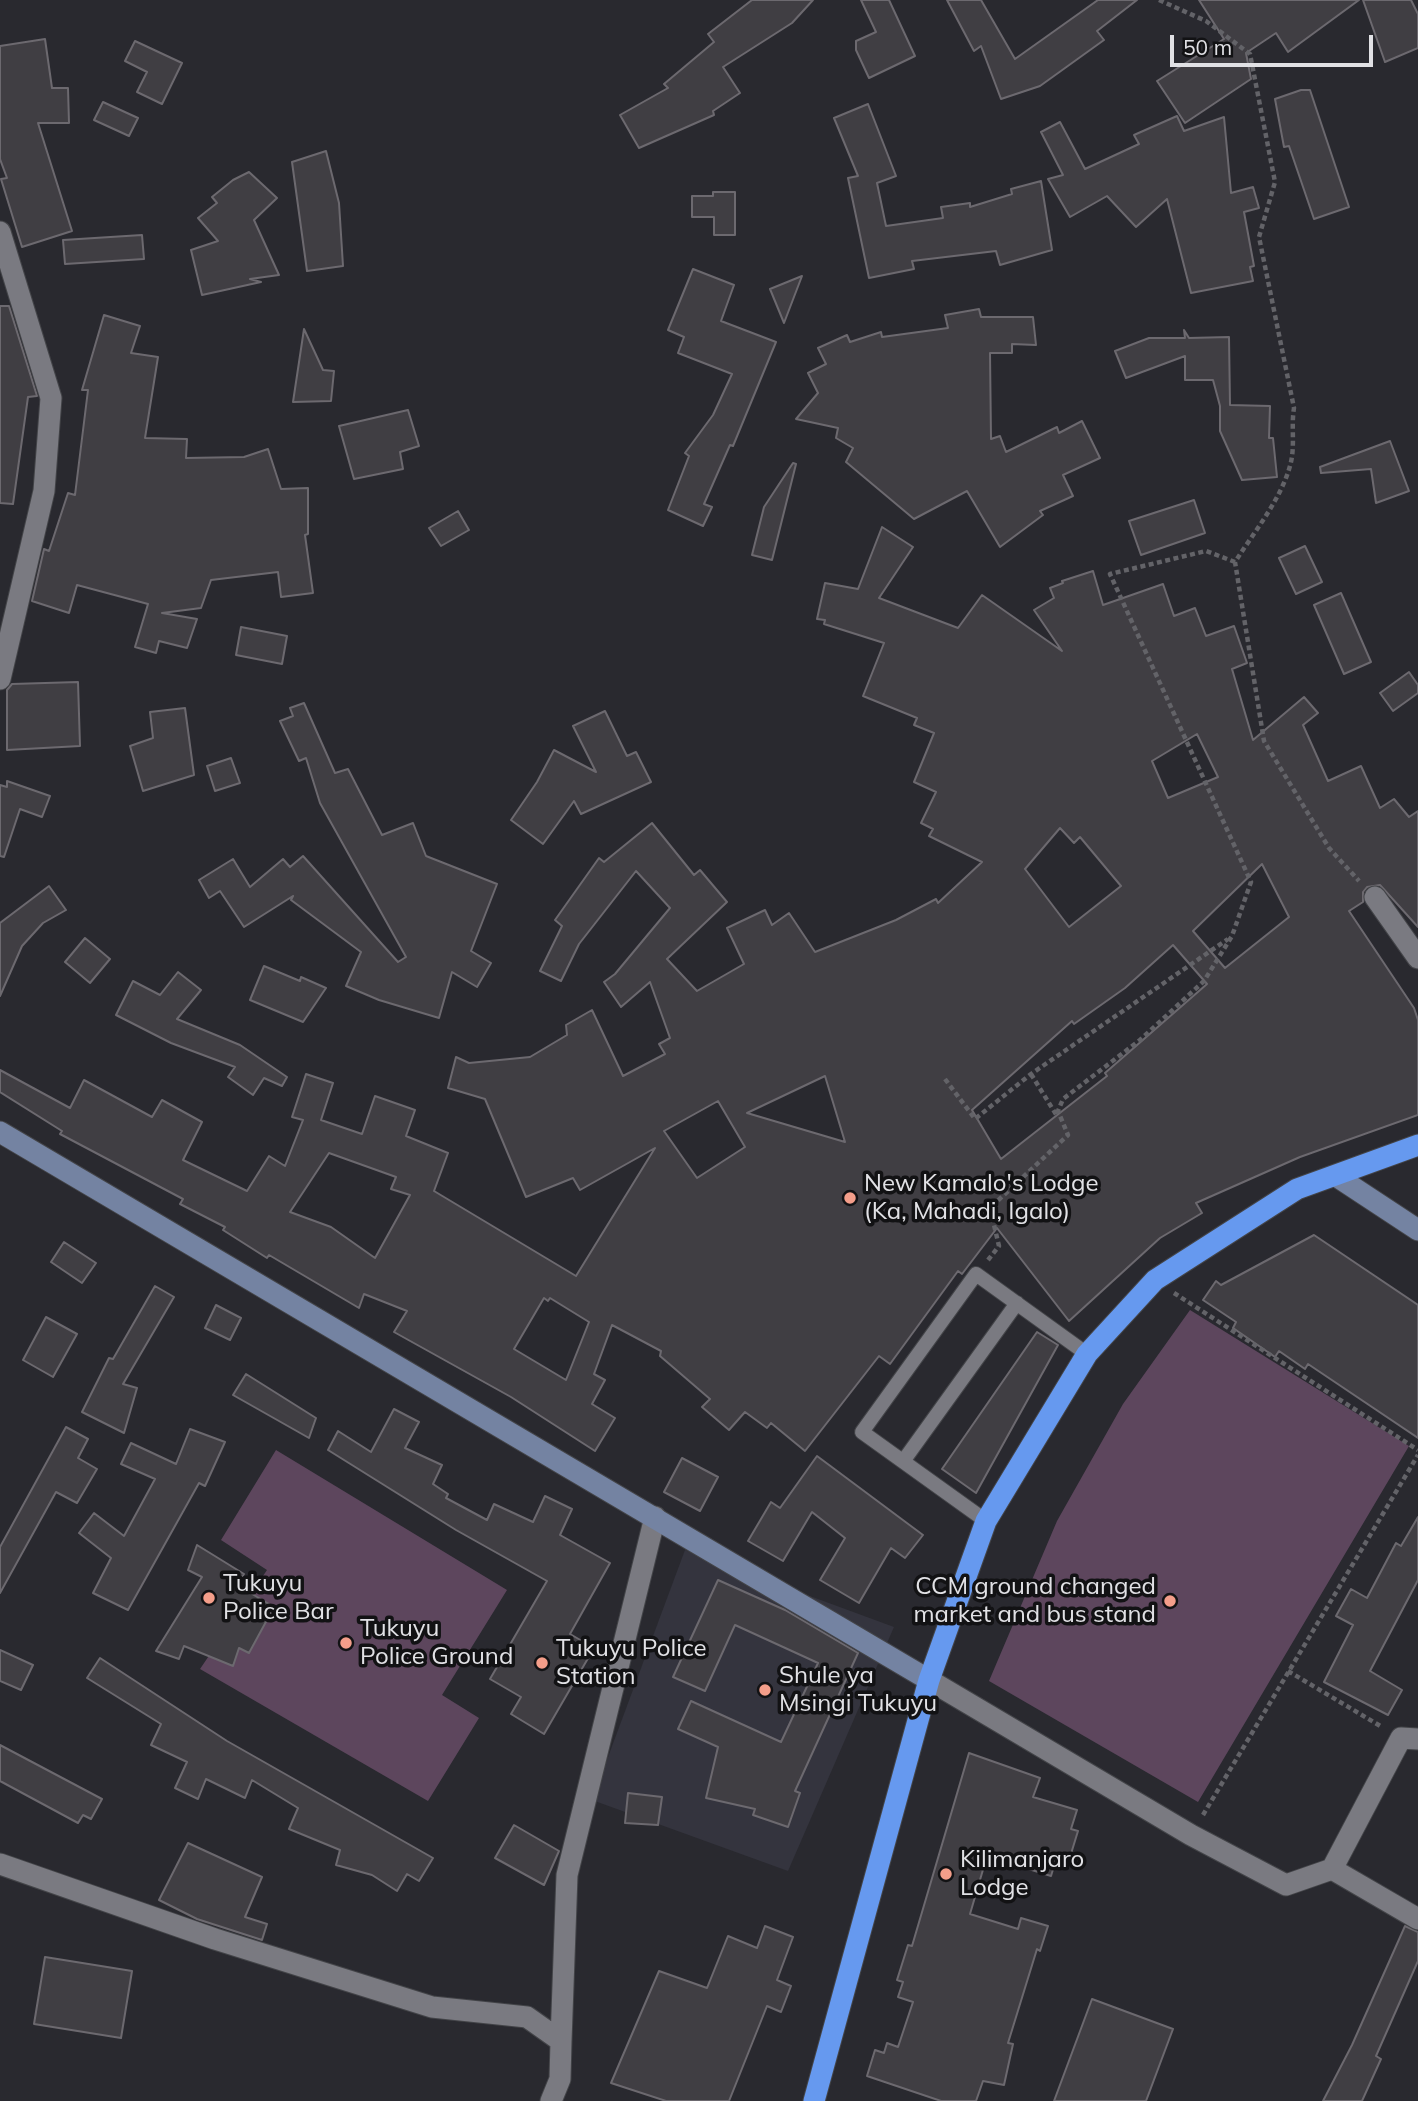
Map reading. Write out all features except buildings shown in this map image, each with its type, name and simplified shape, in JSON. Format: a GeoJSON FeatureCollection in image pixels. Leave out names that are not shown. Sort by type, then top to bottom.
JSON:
{"type":"FeatureCollection","features":[{"type":"Feature","properties":{"kind":"highway"},"geometry":{"type":"LineString","coordinates":[[814,2101],[929,1680],[986,1521],[1087,1354],[1154,1280],[1297,1188],[1418,1144]]}},
{"type":"Feature","properties":{"kind":"street"},"geometry":{"type":"LineString","coordinates":[[0,232],[51,398],[44,491],[0,679]]}},
{"type":"Feature","properties":{"kind":"street"},"geometry":{"type":"LineString","coordinates":[[1375,897],[1418,958]]}},
{"type":"Feature","properties":{"kind":"street"},"geometry":{"type":"LineString","coordinates":[[0,1132],[1191,1835],[1286,1885],[1332,1869],[1409,1739]]}},
{"type":"Feature","properties":{"kind":"street"},"geometry":{"type":"LineString","coordinates":[[1336,1176],[1418,1230]]}},
{"type":"Feature","properties":{"kind":"street"},"geometry":{"type":"LineString","coordinates":[[551,2101],[560,2079],[568,1875],[655,1517]]}},
{"type":"Feature","properties":{"kind":"street"},"geometry":{"type":"LineString","coordinates":[[0,1864],[215,1939],[432,2007],[527,2017],[561,2041]]}},
{"type":"Feature","properties":{"kind":"street"},"geometry":{"type":"LineString","coordinates":[[1332,1869],[1418,1919]]}},
{"type":"Feature","properties":{"kind":"lane"},"geometry":{"type":"LineString","coordinates":[[986,1521],[862,1432],[976,1275],[1087,1354]]}},
{"type":"Feature","properties":{"kind":"lane"},"geometry":{"type":"LineString","coordinates":[[904,1460],[1017,1303]]}},
{"type":"Feature","properties":{"kind":"path"},"geometry":{"type":"LineString","coordinates":[[1159,0],[1206,21],[1250,54],[1275,182],[1259,237],[1294,408],[1291,432],[1293,448],[1290,466],[1274,499],[1236,562],[1264,741],[1329,848],[1375,897]]}},
{"type":"Feature","properties":{"kind":"path"},"geometry":{"type":"LineString","coordinates":[[1068,1135],[1058,1111],[1063,1099],[1140,1040],[1204,981],[1232,936],[1251,882],[1110,574],[1206,551],[1236,562]]}},
{"type":"Feature","properties":{"kind":"path"},"geometry":{"type":"LineString","coordinates":[[945,1079],[975,1119],[1031,1074],[1232,936]]}},
{"type":"Feature","properties":{"kind":"path"},"geometry":{"type":"LineString","coordinates":[[1031,1074],[1068,1135]]}},
{"type":"Feature","properties":{"kind":"path"},"geometry":{"type":"LineString","coordinates":[[976,1275],[999,1246],[990,1208],[1068,1135]]}},
{"type":"Feature","properties":{"kind":"path"},"geometry":{"type":"LineString","coordinates":[[1154,1280],[1418,1450]]}},
{"type":"Feature","properties":{"kind":"path"},"geometry":{"type":"LineString","coordinates":[[1191,1835],[1418,1455]]}},
{"type":"Feature","properties":{"kind":"path"},"geometry":{"type":"LineString","coordinates":[[1288,1671],[1409,1739]]}},
{"type":"Feature","properties":{"kind":"shaded area","name":"CCM ground changed market and bus stand"},"geometry":{"type":"Polygon","coordinates":[[[1190,1310],[1409,1446],[1198,1802],[989,1681],[1057,1521],[1123,1404],[1190,1310]]]}},
{"type":"Feature","properties":{"kind":"shaded area","name":"Tukuyu Police Ground"},"geometry":{"type":"Polygon","coordinates":[[[276,1450],[507,1590],[442,1695],[479,1718],[428,1801],[200,1669],[267,1570],[221,1540],[276,1450]]]}},
{"type":"Feature","properties":{"kind":"shaded area"},"geometry":{"type":"Polygon","coordinates":[[[685,1550],[894,1627],[788,1871],[592,1800],[685,1550]]]}},
{"type":"Feature","properties":{"kind":"place","name":"New Kamalo's Lodge (Ka, Mahadi, Igalo)"},"geometry":{"type":"Point","coordinates":[850,1198]}},
{"type":"Feature","properties":{"kind":"place","name":"Tukuyu Police Bar"},"geometry":{"type":"Point","coordinates":[209,1598]}},
{"type":"Feature","properties":{"kind":"place","name":"CCM ground changed market and bus stand"},"geometry":{"type":"Point","coordinates":[1170,1601]}},
{"type":"Feature","properties":{"kind":"place","name":"Tukuyu Police Ground"},"geometry":{"type":"Point","coordinates":[346,1643]}},
{"type":"Feature","properties":{"kind":"place","name":"Tukuyu Police Station"},"geometry":{"type":"Point","coordinates":[542,1663]}},
{"type":"Feature","properties":{"kind":"place","name":"Shule ya Msingi Tukuyu"},"geometry":{"type":"Point","coordinates":[765,1690]}},
{"type":"Feature","properties":{"kind":"place","name":"Kilimanjaro Lodge"},"geometry":{"type":"Point","coordinates":[946,1874]}}]}
